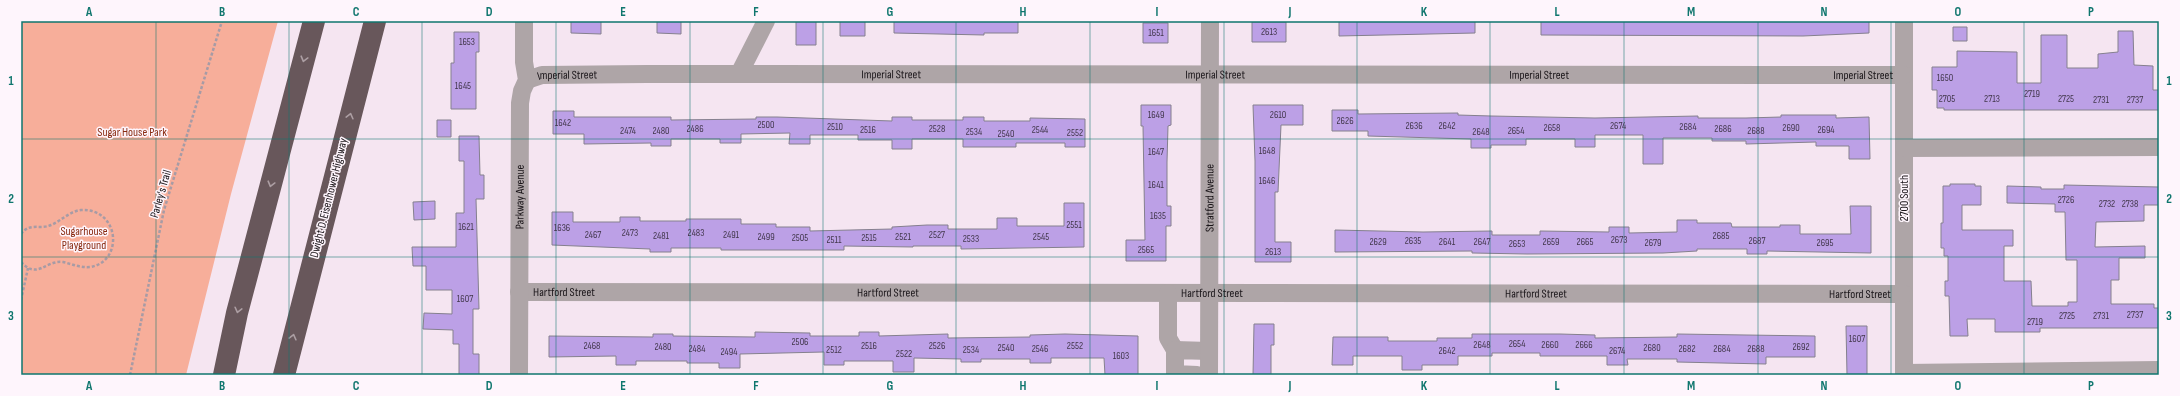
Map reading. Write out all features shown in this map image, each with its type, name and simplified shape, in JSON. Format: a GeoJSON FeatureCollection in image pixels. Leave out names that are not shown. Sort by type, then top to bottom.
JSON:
{"type":"FeatureCollection","features":[{"type":"Feature","properties":{"kind":"highway"},"geometry":{"type":"LineString","coordinates":[[224,375],[237,312],[314,21]]}},
{"type":"Feature","properties":{"kind":"highway","name":"Dwight D. Eisenhower Highway"},"geometry":{"type":"LineString","coordinates":[[284,375],[375,21]]}},
{"type":"Feature","properties":{"kind":"street","name":"Parkway Avenue"},"geometry":{"type":"LineString","coordinates":[[519,375],[520,103],[522,91],[527,80],[524,62],[524,21]]}},
{"type":"Feature","properties":{"kind":"street"},"geometry":{"type":"LineString","coordinates":[[738,74],[766,21]]}},
{"type":"Feature","properties":{"kind":"street","name":"Stratford Avenue"},"geometry":{"type":"LineString","coordinates":[[1209,375],[1210,21]]}},
{"type":"Feature","properties":{"kind":"street","name":"2700 South"},"geometry":{"type":"LineString","coordinates":[[1904,21],[1904,374]]}},
{"type":"Feature","properties":{"kind":"street","name":"Imperial Street"},"geometry":{"type":"LineString","coordinates":[[527,80],[542,75],[738,74],[1904,75]]}},
{"type":"Feature","properties":{"kind":"street"},"geometry":{"type":"LineString","coordinates":[[1904,148],[2159,147]]}},
{"type":"Feature","properties":{"kind":"street","name":"Hartford Street"},"geometry":{"type":"LineString","coordinates":[[519,292],[1904,294]]}},
{"type":"Feature","properties":{"kind":"street"},"geometry":{"type":"LineString","coordinates":[[1168,293],[1168,338],[1175,350],[1175,374],[1197,375]]}},
{"type":"Feature","properties":{"kind":"street"},"geometry":{"type":"LineString","coordinates":[[1175,350],[1209,350]]}},
{"type":"Feature","properties":{"kind":"street"},"geometry":{"type":"LineString","coordinates":[[1904,374],[2159,370]]}},
{"type":"Feature","properties":{"kind":"path","name":"Parley's Trail"},"geometry":{"type":"LineString","coordinates":[[130,375],[164,210],[222,21]]}},
{"type":"Feature","properties":{"kind":"path"},"geometry":{"type":"LineString","coordinates":[[21,234],[25,229],[32,226],[48,226],[80,210],[101,214],[107,220],[113,235],[113,243],[105,259],[91,267],[75,266],[59,262],[42,269],[28,268],[22,264]]}},
{"type":"Feature","properties":{"kind":"path"},"geometry":{"type":"LineString","coordinates":[[21,300],[28,268]]}},
{"type":"Feature","properties":{"kind":"green space","name":"Sugar House Park"},"geometry":{"type":"Polygon","coordinates":[[[21,21],[278,21],[231,194],[186,375],[21,375],[21,21]]]}},
{"type":"Feature","properties":{"kind":"building"},"geometry":{"type":"Polygon","coordinates":[[[571,21],[601,21],[601,34],[571,33],[571,21]]]}},
{"type":"Feature","properties":{"kind":"building"},"geometry":{"type":"Polygon","coordinates":[[[657,21],[681,21],[681,34],[657,33],[657,21]]]}},
{"type":"Feature","properties":{"kind":"building"},"geometry":{"type":"Polygon","coordinates":[[[796,21],[816,21],[816,45],[796,45],[796,21]]]}},
{"type":"Feature","properties":{"kind":"building"},"geometry":{"type":"Polygon","coordinates":[[[840,21],[865,21],[865,36],[840,36],[840,21]]]}},
{"type":"Feature","properties":{"kind":"building"},"geometry":{"type":"Polygon","coordinates":[[[894,21],[1018,21],[1018,33],[984,33],[984,35],[894,33],[894,21]]]}},
{"type":"Feature","properties":{"kind":"building"},"geometry":{"type":"Polygon","coordinates":[[[1339,21],[1475,21],[1475,33],[1339,36],[1339,21]]]}},
{"type":"Feature","properties":{"kind":"building"},"geometry":{"type":"Polygon","coordinates":[[[1541,21],[1869,21],[1869,33],[1803,36],[1541,35],[1541,21]]]}},
{"type":"Feature","properties":{"kind":"building"},"geometry":{"type":"Polygon","coordinates":[[[1252,22],[1286,22],[1286,42],[1252,42],[1252,22]]]}},
{"type":"Feature","properties":{"kind":"building"},"geometry":{"type":"Polygon","coordinates":[[[1143,23],[1168,23],[1168,43],[1143,43],[1143,23]]]}},
{"type":"Feature","properties":{"kind":"building"},"geometry":{"type":"Polygon","coordinates":[[[1953,27],[1967,27],[1967,41],[1953,41],[1953,27]]]}},
{"type":"Feature","properties":{"kind":"building"},"geometry":{"type":"Polygon","coordinates":[[[2118,31],[2133,31],[2134,65],[2153,66],[2153,90],[2159,90],[2159,110],[1944,110],[1944,108],[1937,108],[1937,90],[1932,90],[1932,67],[1957,67],[1957,51],[2017,52],[2017,83],[2041,83],[2041,35],[2067,35],[2067,68],[2098,68],[2098,54],[2118,52],[2118,31]]]}},
{"type":"Feature","properties":{"kind":"building"},"geometry":{"type":"Polygon","coordinates":[[[454,32],[479,32],[479,52],[476,52],[476,109],[451,109],[451,63],[454,63],[454,32]]]}},
{"type":"Feature","properties":{"kind":"building"},"geometry":{"type":"Polygon","coordinates":[[[1141,105],[1171,105],[1171,125],[1168,126],[1167,206],[1171,206],[1171,226],[1166,226],[1166,261],[1126,261],[1126,240],[1145,240],[1143,126],[1141,126],[1141,105]]]}},
{"type":"Feature","properties":{"kind":"building"},"geometry":{"type":"Polygon","coordinates":[[[1253,105],[1303,105],[1303,125],[1281,125],[1278,192],[1275,192],[1275,242],[1291,242],[1291,262],[1255,262],[1255,161],[1253,105]]]}},
{"type":"Feature","properties":{"kind":"building"},"geometry":{"type":"Polygon","coordinates":[[[1332,110],[1358,110],[1358,114],[1458,113],[1458,115],[1595,118],[1698,116],[1698,118],[1746,118],[1781,117],[1781,115],[1836,115],[1836,118],[1869,117],[1870,159],[1849,159],[1849,146],[1816,146],[1816,142],[1746,144],[1746,141],[1712,141],[1712,138],[1663,138],[1663,164],[1643,164],[1643,135],[1595,135],[1595,147],[1575,147],[1575,139],[1526,139],[1526,145],[1491,145],[1491,148],[1471,148],[1471,139],[1368,136],[1368,131],[1332,131],[1332,110]]]}},
{"type":"Feature","properties":{"kind":"building"},"geometry":{"type":"Polygon","coordinates":[[[553,111],[574,111],[574,117],[671,117],[671,120],[756,119],[756,117],[892,121],[892,117],[912,117],[912,120],[963,120],[963,117],[984,117],[984,121],[1030,121],[1030,118],[1085,119],[1085,147],[1065,147],[1065,143],[1016,143],[1016,147],[963,147],[963,139],[912,139],[912,149],[892,149],[892,140],[858,140],[858,135],[810,135],[810,144],[789,144],[790,133],[741,134],[741,143],[720,143],[720,139],[671,139],[671,146],[651,146],[651,143],[584,144],[584,134],[553,134],[553,111]]]}},
{"type":"Feature","properties":{"kind":"building"},"geometry":{"type":"Polygon","coordinates":[[[437,120],[451,120],[451,137],[437,137],[437,120]]]}},
{"type":"Feature","properties":{"kind":"building"},"geometry":{"type":"Polygon","coordinates":[[[459,136],[479,136],[480,175],[484,175],[484,199],[476,199],[479,309],[473,309],[473,354],[479,354],[479,375],[459,375],[459,344],[453,344],[453,330],[423,329],[424,313],[452,314],[452,290],[426,290],[426,266],[413,266],[412,247],[456,247],[456,213],[464,213],[464,161],[459,161],[459,136]]]}},
{"type":"Feature","properties":{"kind":"building"},"geometry":{"type":"Polygon","coordinates":[[[1950,184],[1975,184],[1975,186],[1981,186],[1981,205],[1962,205],[1962,230],[2013,230],[2013,246],[2004,246],[2004,281],[2031,281],[2032,306],[2068,306],[2068,302],[2077,302],[2077,260],[2066,260],[2065,212],[2055,212],[2055,204],[2007,203],[2007,186],[2041,187],[2041,189],[2064,189],[2064,185],[2159,187],[2159,205],[2144,205],[2144,221],[2096,222],[2095,247],[2145,246],[2145,258],[2119,258],[2119,280],[2111,280],[2111,304],[2154,304],[2154,308],[2159,308],[2159,328],[2040,328],[2040,332],[1995,332],[1995,319],[1967,319],[1968,336],[1950,336],[1949,296],[1945,296],[1945,281],[1948,281],[1948,256],[1944,256],[1944,248],[1941,248],[1941,223],[1943,223],[1943,186],[1950,186],[1950,184]]]}},
{"type":"Feature","properties":{"kind":"building"},"geometry":{"type":"Polygon","coordinates":[[[435,201],[435,219],[414,220],[413,202],[435,201]]]}},
{"type":"Feature","properties":{"kind":"building"},"geometry":{"type":"Polygon","coordinates":[[[1064,203],[1084,203],[1084,247],[961,249],[961,246],[844,246],[844,250],[721,250],[721,248],[671,248],[671,252],[650,252],[650,249],[552,245],[552,212],[573,212],[573,222],[620,222],[620,217],[640,217],[640,221],[741,219],[741,224],[776,224],[776,227],[810,227],[810,231],[892,229],[892,227],[927,225],[948,225],[948,229],[997,229],[997,218],[1017,218],[1017,226],[1064,226],[1064,203]]]}},
{"type":"Feature","properties":{"kind":"building"},"geometry":{"type":"Polygon","coordinates":[[[1850,206],[1871,206],[1871,253],[1767,251],[1767,254],[1747,254],[1747,249],[1697,249],[1697,251],[1663,253],[1527,254],[1472,253],[1472,251],[1335,252],[1335,230],[1423,232],[1492,231],[1492,235],[1540,235],[1540,231],[1609,232],[1609,227],[1629,227],[1629,233],[1677,232],[1677,220],[1697,220],[1697,223],[1731,223],[1732,227],[1780,227],[1780,225],[1800,225],[1800,234],[1851,234],[1850,206]]]}},
{"type":"Feature","properties":{"kind":"building"},"geometry":{"type":"Polygon","coordinates":[[[1254,324],[1274,324],[1274,345],[1271,345],[1271,375],[1253,375],[1254,324]]]}},
{"type":"Feature","properties":{"kind":"building"},"geometry":{"type":"Polygon","coordinates":[[[1846,326],[1867,326],[1867,375],[1847,375],[1846,326]]]}},
{"type":"Feature","properties":{"kind":"building"},"geometry":{"type":"Polygon","coordinates":[[[755,332],[810,333],[810,336],[859,336],[859,332],[879,332],[879,336],[948,334],[948,338],[1030,337],[1030,335],[1065,334],[1138,336],[1138,375],[1105,375],[1104,358],[1051,358],[1051,363],[1030,363],[1030,359],[981,359],[981,362],[961,362],[961,359],[914,358],[914,372],[893,372],[893,361],[844,361],[844,365],[824,365],[824,352],[740,354],[740,368],[719,368],[719,363],[687,363],[687,361],[636,361],[636,365],[616,365],[616,356],[549,357],[549,336],[653,337],[653,334],[673,334],[673,336],[755,337],[755,332]]]}},
{"type":"Feature","properties":{"kind":"building"},"geometry":{"type":"Polygon","coordinates":[[[1472,334],[1595,335],[1595,338],[1677,337],[1677,334],[1815,336],[1815,357],[1766,357],[1766,364],[1677,362],[1677,359],[1627,359],[1628,365],[1607,365],[1607,356],[1540,356],[1540,353],[1492,353],[1492,356],[1458,356],[1458,365],[1422,365],[1422,370],[1402,370],[1402,356],[1353,356],[1353,365],[1332,365],[1333,337],[1388,337],[1388,341],[1437,341],[1437,338],[1472,338],[1472,334]]]}},
{"type":"Feature","properties":{"kind":"park label","name":"Sugarhouse Playground"},"geometry":{"type":"Point","coordinates":[84,238]}}]}
